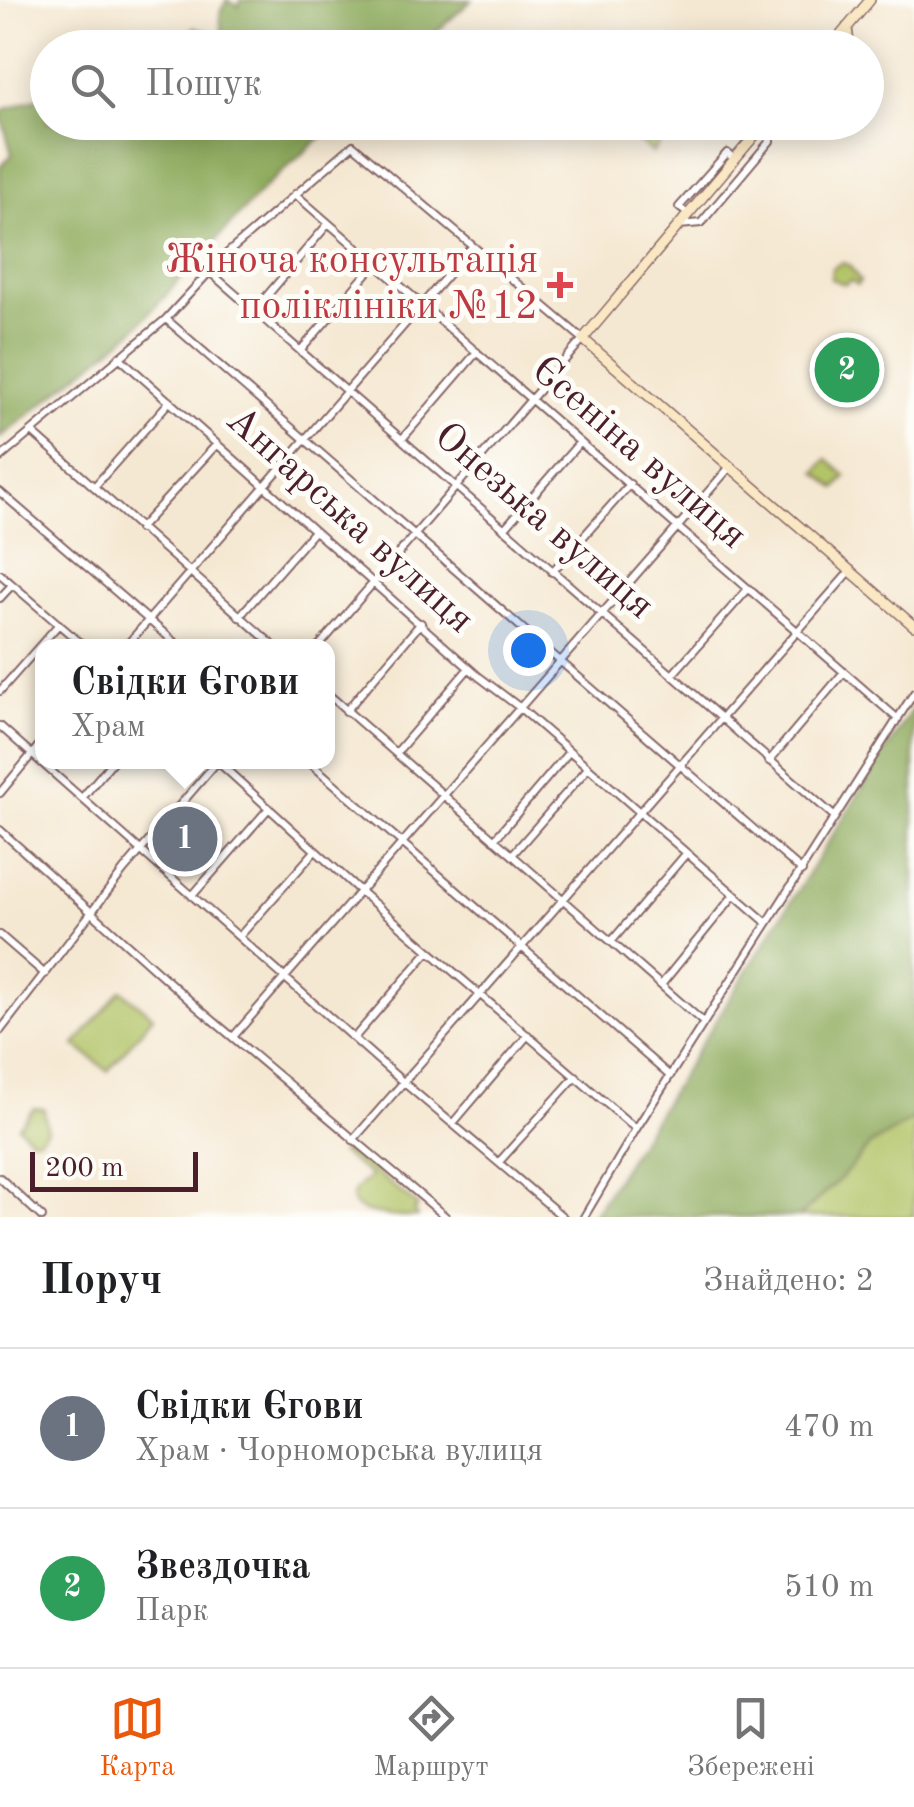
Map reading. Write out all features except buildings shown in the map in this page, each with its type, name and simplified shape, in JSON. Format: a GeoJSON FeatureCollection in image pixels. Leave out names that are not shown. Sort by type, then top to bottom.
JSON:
{"type":"FeatureCollection","features":[{"type":"Feature","properties":{"kind":"street"},"geometry":{"type":"LineString","coordinates":[[845,30],[870,0]]}},
{"type":"Feature","properties":{"kind":"street"},"geometry":{"type":"LineString","coordinates":[[325,639],[752,140]]}},
{"type":"Feature","properties":{"kind":"street"},"geometry":{"type":"LineString","coordinates":[[679,224],[701,223],[770,140]]}},
{"type":"Feature","properties":{"kind":"street"},"geometry":{"type":"LineString","coordinates":[[0,458],[166,319],[224,256],[353,146],[914,626]]}},
{"type":"Feature","properties":{"kind":"street","name":"Єсеніна вулиця"},"geometry":{"type":"LineString","coordinates":[[295,194],[898,719]]}},
{"type":"Feature","properties":{"kind":"street"},"geometry":{"type":"LineString","coordinates":[[254,311],[328,224]]}},
{"type":"Feature","properties":{"kind":"street"},"geometry":{"type":"LineString","coordinates":[[132,639],[472,248]]}},
{"type":"Feature","properties":{"kind":"street"},"geometry":{"type":"LineString","coordinates":[[300,350],[376,264]]}},
{"type":"Feature","properties":{"kind":"street","name":"Онезька вулиця"},"geometry":{"type":"LineString","coordinates":[[210,272],[835,817]]}},
{"type":"Feature","properties":{"kind":"street"},"geometry":{"type":"LineString","coordinates":[[166,319],[802,871]]}},
{"type":"Feature","properties":{"kind":"street"},"geometry":{"type":"LineString","coordinates":[[403,438],[477,352]]}},
{"type":"Feature","properties":{"kind":"street","name":"Ангарська вулиця"},"geometry":{"type":"LineString","coordinates":[[119,357],[469,668],[767,923]]}},
{"type":"Feature","properties":{"kind":"street"},"geometry":{"type":"LineString","coordinates":[[94,488],[170,401]]}},
{"type":"Feature","properties":{"kind":"street"},"geometry":{"type":"LineString","coordinates":[[32,432],[266,639]]}},
{"type":"Feature","properties":{"kind":"street"},"geometry":{"type":"LineString","coordinates":[[504,529],[580,442]]}},
{"type":"Feature","properties":{"kind":"street"},"geometry":{"type":"LineString","coordinates":[[139,529],[217,444]]}},
{"type":"Feature","properties":{"kind":"street"},"geometry":{"type":"LineString","coordinates":[[232,1038],[729,468]]}},
{"type":"Feature","properties":{"kind":"street"},"geometry":{"type":"LineString","coordinates":[[552,572],[630,484]]}},
{"type":"Feature","properties":{"kind":"street"},"geometry":{"type":"LineString","coordinates":[[0,504],[3,495],[171,639]]}},
{"type":"Feature","properties":{"kind":"street"},"geometry":{"type":"LineString","coordinates":[[238,616],[314,531]]}},
{"type":"Feature","properties":{"kind":"street"},"geometry":{"type":"LineString","coordinates":[[353,1140],[851,569]]}},
{"type":"Feature","properties":{"kind":"street"},"geometry":{"type":"LineString","coordinates":[[0,574],[76,639]]}},
{"type":"Feature","properties":{"kind":"street"},"geometry":{"type":"LineString","coordinates":[[0,598],[12,585]]}},
{"type":"Feature","properties":{"kind":"street"},"geometry":{"type":"LineString","coordinates":[[672,674],[748,589]]}},
{"type":"Feature","properties":{"kind":"street"},"geometry":{"type":"LineString","coordinates":[[346,711],[421,623]]}},
{"type":"Feature","properties":{"kind":"street"},"geometry":{"type":"LineString","coordinates":[[46,639],[59,624]]}},
{"type":"Feature","properties":{"kind":"street"},"geometry":{"type":"LineString","coordinates":[[0,692],[35,652]]}},
{"type":"Feature","properties":{"kind":"street"},"geometry":{"type":"LineString","coordinates":[[397,752],[469,668]]}},
{"type":"Feature","properties":{"kind":"street"},"geometry":{"type":"LineString","coordinates":[[769,761],[844,672]]}},
{"type":"Feature","properties":{"kind":"street"},"geometry":{"type":"LineString","coordinates":[[584,1217],[914,692]]}},
{"type":"Feature","properties":{"kind":"street"},"geometry":{"type":"LineString","coordinates":[[335,701],[704,1022]]}},
{"type":"Feature","properties":{"kind":"street"},"geometry":{"type":"LineString","coordinates":[[0,726],[35,756]]}},
{"type":"Feature","properties":{"kind":"street"},"geometry":{"type":"LineString","coordinates":[[0,792],[35,750]]}},
{"type":"Feature","properties":{"kind":"street"},"geometry":{"type":"LineString","coordinates":[[494,840],[569,752]]}},
{"type":"Feature","properties":{"kind":"street"},"geometry":{"type":"LineString","coordinates":[[512,855],[588,768]]}},
{"type":"Feature","properties":{"kind":"street"},"geometry":{"type":"LineString","coordinates":[[50,769],[403,1082],[563,1217]]}},
{"type":"Feature","properties":{"kind":"street"},"geometry":{"type":"LineString","coordinates":[[82,798],[106,769]]}},
{"type":"Feature","properties":{"kind":"street"},"geometry":{"type":"LineString","coordinates":[[0,1031],[141,850],[212,769]]}},
{"type":"Feature","properties":{"kind":"street"},"geometry":{"type":"LineString","coordinates":[[226,769],[636,1130]]}},
{"type":"Feature","properties":{"kind":"street"},"geometry":{"type":"LineString","coordinates":[[318,769],[670,1076]]}},
{"type":"Feature","properties":{"kind":"street"},"geometry":{"type":"LineString","coordinates":[[192,896],[269,808]]}},
{"type":"Feature","properties":{"kind":"street"},"geometry":{"type":"LineString","coordinates":[[0,830],[232,1038],[446,1217]]}},
{"type":"Feature","properties":{"kind":"street"},"geometry":{"type":"LineString","coordinates":[[239,937],[315,851]]}},
{"type":"Feature","properties":{"kind":"street"},"geometry":{"type":"LineString","coordinates":[[612,942],[686,855]]}},
{"type":"Feature","properties":{"kind":"street"},"geometry":{"type":"LineString","coordinates":[[661,984],[734,896]]}},
{"type":"Feature","properties":{"kind":"street"},"geometry":{"type":"LineString","coordinates":[[0,934],[46,974]]}},
{"type":"Feature","properties":{"kind":"street"},"geometry":{"type":"LineString","coordinates":[[354,1038],[429,951]]}},
{"type":"Feature","properties":{"kind":"street"},"geometry":{"type":"LineString","coordinates":[[454,1123],[528,1035]]}},
{"type":"Feature","properties":{"kind":"street"},"geometry":{"type":"LineString","coordinates":[[499,1162],[576,1076]]}},
{"type":"Feature","properties":{"kind":"street"},"geometry":{"type":"LineString","coordinates":[[0,1178],[42,1217]]}},
{"type":"Feature","properties":{"kind":"green space"},"geometry":{"type":"Polygon","coordinates":[[[227,0],[239,7],[240,0],[472,0],[438,30],[221,30],[220,13],[227,0]]]}},
{"type":"Feature","properties":{"kind":"green space"},"geometry":{"type":"Polygon","coordinates":[[[30,101],[30,140],[318,140],[264,188],[134,330],[0,438],[0,166],[12,155],[0,111],[30,101]]]}},
{"type":"Feature","properties":{"kind":"green space"},"geometry":{"type":"Polygon","coordinates":[[[637,140],[663,140],[652,153],[637,140]]]}},
{"type":"Feature","properties":{"kind":"green space"},"geometry":{"type":"Polygon","coordinates":[[[842,263],[849,265],[860,281],[857,285],[851,280],[845,284],[831,279],[832,268],[842,263]]]}},
{"type":"Feature","properties":{"kind":"green space"},"geometry":{"type":"Polygon","coordinates":[[[827,459],[846,476],[836,489],[816,472],[827,459]]]}},
{"type":"Feature","properties":{"kind":"green space"},"geometry":{"type":"Polygon","coordinates":[[[914,706],[914,1119],[870,1145],[799,1217],[592,1217],[914,706]]]}},
{"type":"Feature","properties":{"kind":"green space"},"geometry":{"type":"Polygon","coordinates":[[[121,990],[153,1016],[108,1071],[75,1045],[121,990]]]}},
{"type":"Feature","properties":{"kind":"green space"},"geometry":{"type":"Polygon","coordinates":[[[34,1108],[44,1109],[47,1130],[39,1139],[30,1138],[18,1126],[34,1108]]]}},
{"type":"Feature","properties":{"kind":"green space"},"geometry":{"type":"Polygon","coordinates":[[[914,1119],[914,1217],[799,1217],[870,1145],[914,1119]]]}},
{"type":"Feature","properties":{"kind":"green space"},"geometry":{"type":"Polygon","coordinates":[[[346,1148],[418,1206],[414,1211],[417,1217],[372,1213],[354,1204],[353,1196],[371,1176],[341,1153],[346,1148]]]}},
{"type":"Feature","properties":{"kind":"place","name":"Жіноча консультація поліклініки №12"},"geometry":{"type":"Point","coordinates":[560,285]}},
{"type":"Feature","properties":{"kind":"place","name":"Звездочка"},"geometry":{"type":"Point","coordinates":[847,370]}},
{"type":"Feature","properties":{"kind":"place","name":"Свідки Єгови"},"geometry":{"type":"Point","coordinates":[185,839]}}]}
